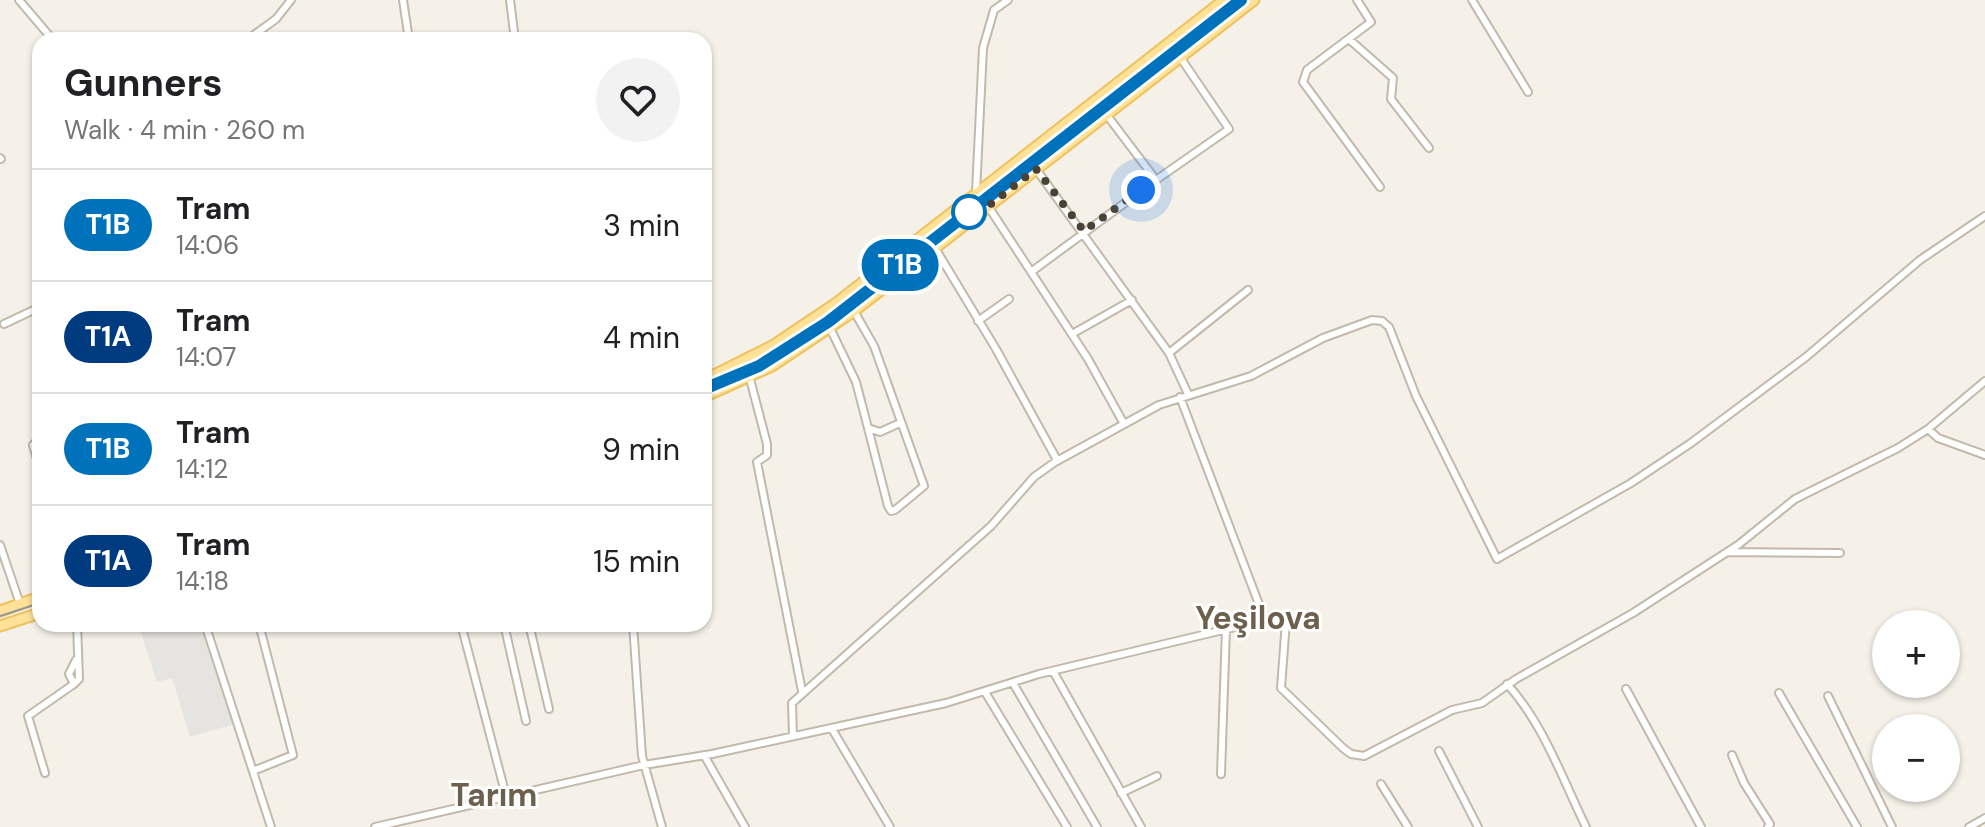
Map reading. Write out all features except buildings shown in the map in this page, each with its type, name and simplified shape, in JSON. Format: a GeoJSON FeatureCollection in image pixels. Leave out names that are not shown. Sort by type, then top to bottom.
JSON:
{"type":"FeatureCollection","features":[{"type":"Feature","properties":{"kind":"main road"},"geometry":{"type":"LineString","coordinates":[[712,376],[803,327],[1213,4],[1224,0]]}},
{"type":"Feature","properties":{"kind":"main road"},"geometry":{"type":"LineString","coordinates":[[712,394],[750,379],[854,311],[1254,0]]}},
{"type":"Feature","properties":{"kind":"main road"},"geometry":{"type":"LineString","coordinates":[[0,611],[32,600]]}},
{"type":"Feature","properties":{"kind":"main road"},"geometry":{"type":"LineString","coordinates":[[0,626],[32,616]]}},
{"type":"Feature","properties":{"kind":"street"},"geometry":{"type":"LineString","coordinates":[[19,0],[46,32]]}},
{"type":"Feature","properties":{"kind":"street"},"geometry":{"type":"LineString","coordinates":[[258,32],[276,19],[291,0]]}},
{"type":"Feature","properties":{"kind":"street"},"geometry":{"type":"LineString","coordinates":[[403,0],[408,32]]}},
{"type":"Feature","properties":{"kind":"street"},"geometry":{"type":"LineString","coordinates":[[510,0],[514,32]]}},
{"type":"Feature","properties":{"kind":"street"},"geometry":{"type":"LineString","coordinates":[[976,192],[983,48],[994,10],[1007,0]]}},
{"type":"Feature","properties":{"kind":"street"},"geometry":{"type":"LineString","coordinates":[[1357,0],[1371,22],[1307,70],[1303,82],[1380,187]]}},
{"type":"Feature","properties":{"kind":"street"},"geometry":{"type":"LineString","coordinates":[[1472,0],[1528,92]]}},
{"type":"Feature","properties":{"kind":"street"},"geometry":{"type":"LineString","coordinates":[[1350,40],[1393,78],[1391,99],[1429,148]]}},
{"type":"Feature","properties":{"kind":"street"},"geometry":{"type":"LineString","coordinates":[[1031,272],[1229,129],[1180,57]]}},
{"type":"Feature","properties":{"kind":"street"},"geometry":{"type":"LineString","coordinates":[[1106,114],[1156,180]]}},
{"type":"Feature","properties":{"kind":"street"},"geometry":{"type":"LineString","coordinates":[[1036,169],[1084,231],[1169,353],[1265,620]]}},
{"type":"Feature","properties":{"kind":"street"},"geometry":{"type":"LineString","coordinates":[[988,206],[1072,334],[1124,424]]}},
{"type":"Feature","properties":{"kind":"street"},"geometry":{"type":"LineString","coordinates":[[793,736],[792,703],[802,691],[847,657],[991,526],[1034,477],[1057,460],[1184,395],[1251,376],[1323,338],[1372,320],[1382,321],[1389,327],[1416,396],[1497,559],[1631,483],[1691,443],[1806,357],[1920,260],[1985,216]]}},
{"type":"Feature","properties":{"kind":"street"},"geometry":{"type":"LineString","coordinates":[[935,248],[1057,460]]}},
{"type":"Feature","properties":{"kind":"street"},"geometry":{"type":"LineString","coordinates":[[1169,353],[1248,290]]}},
{"type":"Feature","properties":{"kind":"street"},"geometry":{"type":"LineString","coordinates":[[978,321],[1009,299]]}},
{"type":"Feature","properties":{"kind":"street"},"geometry":{"type":"LineString","coordinates":[[1072,334],[1132,300]]}},
{"type":"Feature","properties":{"kind":"street"},"geometry":{"type":"LineString","coordinates":[[4,324],[32,311]]}},
{"type":"Feature","properties":{"kind":"street"},"geometry":{"type":"LineString","coordinates":[[830,328],[856,382],[888,506],[891,511],[895,510],[924,486],[874,346],[854,311]]}},
{"type":"Feature","properties":{"kind":"street"},"geometry":{"type":"LineString","coordinates":[[750,379],[767,444],[767,455],[757,462],[802,691]]}},
{"type":"Feature","properties":{"kind":"street"},"geometry":{"type":"LineString","coordinates":[[375,827],[644,765],[832,729],[1265,620],[1286,621],[1281,688],[1343,748],[1358,757],[1422,728],[1452,710],[1473,707],[1507,684],[1633,613],[1727,552],[1795,499],[1898,448],[1928,429],[1985,381]]}},
{"type":"Feature","properties":{"kind":"street"},"geometry":{"type":"LineString","coordinates":[[868,428],[880,432],[900,423]]}},
{"type":"Feature","properties":{"kind":"street"},"geometry":{"type":"LineString","coordinates":[[1928,429],[1938,438],[1985,455]]}},
{"type":"Feature","properties":{"kind":"street"},"geometry":{"type":"LineString","coordinates":[[0,545],[20,604]]}},
{"type":"Feature","properties":{"kind":"street"},"geometry":{"type":"LineString","coordinates":[[1727,552],[1840,553]]}},
{"type":"Feature","properties":{"kind":"street"},"geometry":{"type":"LineString","coordinates":[[1221,774],[1226,629]]}},
{"type":"Feature","properties":{"kind":"street"},"geometry":{"type":"LineString","coordinates":[[45,773],[28,716],[74,684],[69,674],[76,660],[77,632]]}},
{"type":"Feature","properties":{"kind":"street"},"geometry":{"type":"LineString","coordinates":[[208,632],[271,827]]}},
{"type":"Feature","properties":{"kind":"street"},"geometry":{"type":"LineString","coordinates":[[253,771],[293,755],[261,632]]}},
{"type":"Feature","properties":{"kind":"street"},"geometry":{"type":"LineString","coordinates":[[463,632],[506,796]]}},
{"type":"Feature","properties":{"kind":"street"},"geometry":{"type":"LineString","coordinates":[[506,632],[526,721]]}},
{"type":"Feature","properties":{"kind":"street"},"geometry":{"type":"LineString","coordinates":[[531,632],[549,709]]}},
{"type":"Feature","properties":{"kind":"street"},"geometry":{"type":"LineString","coordinates":[[634,632],[644,765],[662,827]]}},
{"type":"Feature","properties":{"kind":"street"},"geometry":{"type":"LineString","coordinates":[[1053,671],[1141,827]]}},
{"type":"Feature","properties":{"kind":"street"},"geometry":{"type":"LineString","coordinates":[[1013,683],[1097,827]]}},
{"type":"Feature","properties":{"kind":"street"},"geometry":{"type":"LineString","coordinates":[[1507,684],[1523,704],[1586,827]]}},
{"type":"Feature","properties":{"kind":"street"},"geometry":{"type":"LineString","coordinates":[[1626,689],[1701,827]]}},
{"type":"Feature","properties":{"kind":"street"},"geometry":{"type":"LineString","coordinates":[[985,692],[1067,827]]}},
{"type":"Feature","properties":{"kind":"street"},"geometry":{"type":"LineString","coordinates":[[1779,693],[1857,827]]}},
{"type":"Feature","properties":{"kind":"street"},"geometry":{"type":"LineString","coordinates":[[1828,696],[1892,827]]}},
{"type":"Feature","properties":{"kind":"street"},"geometry":{"type":"LineString","coordinates":[[832,729],[890,827]]}},
{"type":"Feature","properties":{"kind":"street"},"geometry":{"type":"LineString","coordinates":[[1439,751],[1478,827]]}},
{"type":"Feature","properties":{"kind":"street"},"geometry":{"type":"LineString","coordinates":[[704,755],[712,775],[745,827]]}},
{"type":"Feature","properties":{"kind":"street"},"geometry":{"type":"LineString","coordinates":[[1732,755],[1744,783],[1770,824],[1768,827]]}},
{"type":"Feature","properties":{"kind":"street"},"geometry":{"type":"LineString","coordinates":[[1121,793],[1157,776]]}},
{"type":"Feature","properties":{"kind":"street"},"geometry":{"type":"LineString","coordinates":[[1381,784],[1408,827]]}},
{"type":"Feature","properties":{"kind":"street"},"geometry":{"type":"LineString","coordinates":[[1969,827],[1985,818]]}},
{"type":"Feature","properties":{"kind":"shaded area"},"geometry":{"type":"Polygon","coordinates":[[[141,632],[203,632],[234,724],[190,737],[172,678],[157,682],[141,632]]]}},
{"type":"Feature","properties":{"kind":"tram line"},"geometry":{"type":"LineString","coordinates":[[712,386],[759,366],[805,338],[1241,0]]}},
{"type":"Feature","properties":{"kind":"tram line","name":"T1B"},"geometry":{"type":"LineString","coordinates":[[712,386],[759,366],[828,322],[1241,0]]}},
{"type":"Feature","properties":{"kind":"tram line"},"geometry":{"type":"LineString","coordinates":[[0,616],[32,606]]}},
{"type":"Feature","properties":{"kind":"district","name":"Yeşilova"},"geometry":{"type":"Point","coordinates":[1258,618]}},
{"type":"Feature","properties":{"kind":"district","name":"Tarım"},"geometry":{"type":"Point","coordinates":[494,795]}},
{"type":"Feature","properties":{"kind":"route"},"geometry":{"type":"LineString","coordinates":[[969,212],[974,217],[1036,169],[1084,231],[1141,190]]}}]}
